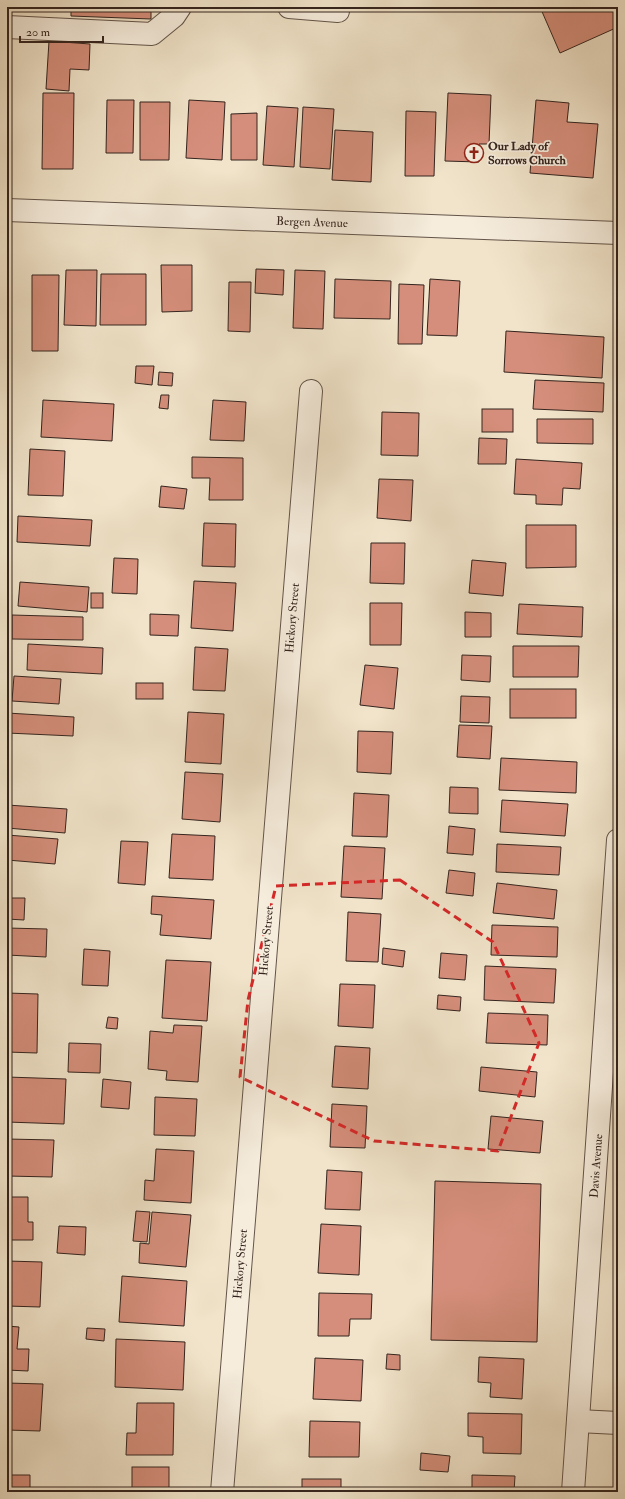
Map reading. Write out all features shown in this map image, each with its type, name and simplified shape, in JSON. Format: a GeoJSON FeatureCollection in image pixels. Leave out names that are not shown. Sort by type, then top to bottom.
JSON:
{"type":"FeatureCollection","features":[{"type":"Feature","properties":{"kind":"street"},"geometry":{"type":"LineString","coordinates":[[7,27],[152,34],[174,16],[180,7]]}},
{"type":"Feature","properties":{"kind":"street"},"geometry":{"type":"LineString","coordinates":[[289,7],[338,11]]}},
{"type":"Feature","properties":{"kind":"street","name":"Bergen Avenue"},"geometry":{"type":"LineString","coordinates":[[7,210],[618,233]]}},
{"type":"Feature","properties":{"kind":"street","name":"Hickory Street"},"geometry":{"type":"LineString","coordinates":[[222,1492],[311,391]]}},
{"type":"Feature","properties":{"kind":"street","name":"Davis Avenue"},"geometry":{"type":"LineString","coordinates":[[573,1492],[618,840]]}},
{"type":"Feature","properties":{"kind":"street"},"geometry":{"type":"LineString","coordinates":[[578,1421],[618,1423]]}},
{"type":"Feature","properties":{"kind":"highlighted area"},"geometry":{"type":"Polygon","coordinates":[[[400,880],[493,942],[539,1043],[498,1151],[374,1141],[240,1077],[248,1000],[276,886],[400,880]]]}},
{"type":"Feature","properties":{"kind":"building"},"geometry":{"type":"Polygon","coordinates":[[[71,7],[151,7],[151,19],[71,16],[71,7]]]}},
{"type":"Feature","properties":{"kind":"building"},"geometry":{"type":"Polygon","coordinates":[[[540,7],[618,7],[618,27],[560,53],[540,7]]]}},
{"type":"Feature","properties":{"kind":"building"},"geometry":{"type":"Polygon","coordinates":[[[49,41],[90,44],[89,70],[70,69],[69,91],[46,89],[49,41]]]}},
{"type":"Feature","properties":{"kind":"building"},"geometry":{"type":"Polygon","coordinates":[[[43,93],[74,93],[73,169],[42,169],[43,93]]]}},
{"type":"Feature","properties":{"kind":"building"},"geometry":{"type":"Polygon","coordinates":[[[448,93],[491,95],[489,144],[479,144],[479,162],[445,161],[448,93]]]}},
{"type":"Feature","properties":{"kind":"building"},"geometry":{"type":"Polygon","coordinates":[[[107,100],[134,100],[133,153],[106,153],[107,100]]]}},
{"type":"Feature","properties":{"kind":"building"},"geometry":{"type":"Polygon","coordinates":[[[189,100],[225,102],[222,160],[186,158],[189,100]]]}},
{"type":"Feature","properties":{"kind":"building"},"geometry":{"type":"Polygon","coordinates":[[[536,100],[569,103],[567,122],[598,124],[593,178],[530,173],[536,100]]]}},
{"type":"Feature","properties":{"kind":"building"},"geometry":{"type":"Polygon","coordinates":[[[140,102],[170,102],[169,160],[140,160],[140,102]]]}},
{"type":"Feature","properties":{"kind":"building"},"geometry":{"type":"Polygon","coordinates":[[[267,106],[298,108],[294,167],[263,165],[267,106]]]}},
{"type":"Feature","properties":{"kind":"building"},"geometry":{"type":"Polygon","coordinates":[[[303,107],[334,109],[330,169],[300,167],[303,107]]]}},
{"type":"Feature","properties":{"kind":"building"},"geometry":{"type":"Polygon","coordinates":[[[406,111],[436,112],[434,176],[405,176],[406,111]]]}},
{"type":"Feature","properties":{"kind":"building"},"geometry":{"type":"Polygon","coordinates":[[[257,113],[257,160],[231,160],[231,114],[257,113]]]}},
{"type":"Feature","properties":{"kind":"building"},"geometry":{"type":"Polygon","coordinates":[[[335,130],[373,132],[371,182],[332,180],[335,130]]]}},
{"type":"Feature","properties":{"kind":"building"},"geometry":{"type":"Polygon","coordinates":[[[161,265],[192,265],[192,311],[162,312],[161,265]]]}},
{"type":"Feature","properties":{"kind":"building"},"geometry":{"type":"Polygon","coordinates":[[[256,269],[284,270],[283,295],[255,293],[256,269]]]}},
{"type":"Feature","properties":{"kind":"building"},"geometry":{"type":"Polygon","coordinates":[[[66,270],[97,270],[96,326],[64,325],[66,270]]]}},
{"type":"Feature","properties":{"kind":"building"},"geometry":{"type":"Polygon","coordinates":[[[295,270],[325,271],[323,329],[293,328],[295,270]]]}},
{"type":"Feature","properties":{"kind":"building"},"geometry":{"type":"Polygon","coordinates":[[[101,274],[146,274],[146,325],[100,325],[101,274]]]}},
{"type":"Feature","properties":{"kind":"building"},"geometry":{"type":"Polygon","coordinates":[[[32,275],[59,275],[58,351],[32,351],[32,275]]]}},
{"type":"Feature","properties":{"kind":"building"},"geometry":{"type":"Polygon","coordinates":[[[335,279],[391,281],[390,319],[334,318],[335,279]]]}},
{"type":"Feature","properties":{"kind":"building"},"geometry":{"type":"Polygon","coordinates":[[[430,279],[460,281],[457,336],[427,335],[430,279]]]}},
{"type":"Feature","properties":{"kind":"building"},"geometry":{"type":"Polygon","coordinates":[[[229,282],[251,282],[250,332],[228,331],[229,282]]]}},
{"type":"Feature","properties":{"kind":"building"},"geometry":{"type":"Polygon","coordinates":[[[399,284],[424,285],[422,344],[398,344],[399,284]]]}},
{"type":"Feature","properties":{"kind":"building"},"geometry":{"type":"Polygon","coordinates":[[[506,331],[604,337],[602,378],[504,372],[506,331]]]}},
{"type":"Feature","properties":{"kind":"building"},"geometry":{"type":"Polygon","coordinates":[[[136,366],[154,366],[152,385],[135,383],[136,366]]]}},
{"type":"Feature","properties":{"kind":"building"},"geometry":{"type":"Polygon","coordinates":[[[159,372],[173,373],[172,386],[158,385],[159,372]]]}},
{"type":"Feature","properties":{"kind":"building"},"geometry":{"type":"Polygon","coordinates":[[[535,380],[604,383],[603,412],[533,409],[535,380]]]}},
{"type":"Feature","properties":{"kind":"building"},"geometry":{"type":"Polygon","coordinates":[[[161,395],[169,395],[168,409],[159,408],[161,395]]]}},
{"type":"Feature","properties":{"kind":"building"},"geometry":{"type":"Polygon","coordinates":[[[43,400],[114,404],[112,441],[41,437],[43,400]]]}},
{"type":"Feature","properties":{"kind":"building"},"geometry":{"type":"Polygon","coordinates":[[[213,400],[246,402],[244,441],[210,440],[213,400]]]}},
{"type":"Feature","properties":{"kind":"building"},"geometry":{"type":"Polygon","coordinates":[[[482,409],[513,409],[513,432],[482,432],[482,409]]]}},
{"type":"Feature","properties":{"kind":"building"},"geometry":{"type":"Polygon","coordinates":[[[382,412],[419,413],[418,456],[381,455],[382,412]]]}},
{"type":"Feature","properties":{"kind":"building"},"geometry":{"type":"Polygon","coordinates":[[[537,419],[593,419],[593,444],[537,443],[537,419]]]}},
{"type":"Feature","properties":{"kind":"building"},"geometry":{"type":"Polygon","coordinates":[[[479,438],[507,439],[506,464],[478,464],[479,438]]]}},
{"type":"Feature","properties":{"kind":"building"},"geometry":{"type":"Polygon","coordinates":[[[30,449],[65,451],[63,496],[28,495],[30,449]]]}},
{"type":"Feature","properties":{"kind":"building"},"geometry":{"type":"Polygon","coordinates":[[[192,457],[243,458],[243,500],[209,500],[210,478],[192,478],[192,457]]]}},
{"type":"Feature","properties":{"kind":"building"},"geometry":{"type":"Polygon","coordinates":[[[516,459],[582,463],[580,489],[563,488],[562,505],[536,504],[536,495],[514,494],[516,459]]]}},
{"type":"Feature","properties":{"kind":"building"},"geometry":{"type":"Polygon","coordinates":[[[379,479],[413,480],[411,521],[377,518],[379,479]]]}},
{"type":"Feature","properties":{"kind":"building"},"geometry":{"type":"Polygon","coordinates":[[[161,486],[187,489],[184,509],[159,507],[161,486]]]}},
{"type":"Feature","properties":{"kind":"building"},"geometry":{"type":"Polygon","coordinates":[[[18,516],[92,520],[90,546],[17,542],[18,516]]]}},
{"type":"Feature","properties":{"kind":"building"},"geometry":{"type":"Polygon","coordinates":[[[204,523],[236,524],[235,567],[202,566],[204,523]]]}},
{"type":"Feature","properties":{"kind":"building"},"geometry":{"type":"Polygon","coordinates":[[[526,525],[576,525],[576,567],[526,568],[526,525]]]}},
{"type":"Feature","properties":{"kind":"building"},"geometry":{"type":"Polygon","coordinates":[[[371,543],[405,543],[404,584],[370,583],[371,543]]]}},
{"type":"Feature","properties":{"kind":"building"},"geometry":{"type":"Polygon","coordinates":[[[114,558],[138,559],[137,594],[112,593],[114,558]]]}},
{"type":"Feature","properties":{"kind":"building"},"geometry":{"type":"Polygon","coordinates":[[[472,560],[506,563],[503,596],[469,593],[472,560]]]}},
{"type":"Feature","properties":{"kind":"building"},"geometry":{"type":"Polygon","coordinates":[[[194,581],[236,583],[233,631],[191,628],[194,581]]]}},
{"type":"Feature","properties":{"kind":"building"},"geometry":{"type":"Polygon","coordinates":[[[20,582],[89,587],[87,612],[18,606],[20,582]]]}},
{"type":"Feature","properties":{"kind":"building"},"geometry":{"type":"Polygon","coordinates":[[[91,593],[103,593],[103,608],[91,608],[91,593]]]}},
{"type":"Feature","properties":{"kind":"building"},"geometry":{"type":"Polygon","coordinates":[[[370,603],[402,603],[401,645],[370,645],[370,603]]]}},
{"type":"Feature","properties":{"kind":"building"},"geometry":{"type":"Polygon","coordinates":[[[519,604],[583,607],[582,637],[517,634],[519,604]]]}},
{"type":"Feature","properties":{"kind":"building"},"geometry":{"type":"Polygon","coordinates":[[[465,612],[491,613],[491,637],[465,637],[465,612]]]}},
{"type":"Feature","properties":{"kind":"building"},"geometry":{"type":"Polygon","coordinates":[[[150,614],[179,615],[178,636],[150,635],[150,614]]]}},
{"type":"Feature","properties":{"kind":"building"},"geometry":{"type":"Polygon","coordinates":[[[12,615],[83,617],[83,640],[12,639],[12,615]]]}},
{"type":"Feature","properties":{"kind":"building"},"geometry":{"type":"Polygon","coordinates":[[[28,644],[103,648],[102,674],[27,670],[28,644]]]}},
{"type":"Feature","properties":{"kind":"building"},"geometry":{"type":"Polygon","coordinates":[[[513,646],[579,646],[578,677],[513,677],[513,646]]]}},
{"type":"Feature","properties":{"kind":"building"},"geometry":{"type":"Polygon","coordinates":[[[195,647],[228,649],[225,691],[193,690],[195,647]]]}},
{"type":"Feature","properties":{"kind":"building"},"geometry":{"type":"Polygon","coordinates":[[[462,655],[491,656],[490,682],[461,680],[462,655]]]}},
{"type":"Feature","properties":{"kind":"building"},"geometry":{"type":"Polygon","coordinates":[[[365,665],[398,668],[394,709],[360,705],[365,665]]]}},
{"type":"Feature","properties":{"kind":"building"},"geometry":{"type":"Polygon","coordinates":[[[14,676],[61,679],[59,704],[12,701],[14,676]]]}},
{"type":"Feature","properties":{"kind":"building"},"geometry":{"type":"Polygon","coordinates":[[[136,683],[163,683],[163,699],[136,699],[136,683]]]}},
{"type":"Feature","properties":{"kind":"building"},"geometry":{"type":"Polygon","coordinates":[[[510,689],[576,689],[576,718],[510,718],[510,689]]]}},
{"type":"Feature","properties":{"kind":"building"},"geometry":{"type":"Polygon","coordinates":[[[461,696],[490,697],[489,723],[460,722],[461,696]]]}},
{"type":"Feature","properties":{"kind":"building"},"geometry":{"type":"Polygon","coordinates":[[[188,712],[224,714],[221,764],[185,762],[188,712]]]}},
{"type":"Feature","properties":{"kind":"building"},"geometry":{"type":"Polygon","coordinates":[[[7,713],[74,717],[73,736],[7,733],[7,713]]]}},
{"type":"Feature","properties":{"kind":"building"},"geometry":{"type":"Polygon","coordinates":[[[459,725],[492,726],[490,759],[457,757],[459,725]]]}},
{"type":"Feature","properties":{"kind":"building"},"geometry":{"type":"Polygon","coordinates":[[[358,731],[393,732],[391,774],[357,772],[358,731]]]}},
{"type":"Feature","properties":{"kind":"building"},"geometry":{"type":"Polygon","coordinates":[[[501,758],[577,762],[576,793],[499,790],[501,758]]]}},
{"type":"Feature","properties":{"kind":"building"},"geometry":{"type":"Polygon","coordinates":[[[185,772],[223,774],[220,822],[182,819],[185,772]]]}},
{"type":"Feature","properties":{"kind":"building"},"geometry":{"type":"Polygon","coordinates":[[[450,787],[478,788],[478,814],[449,813],[450,787]]]}},
{"type":"Feature","properties":{"kind":"building"},"geometry":{"type":"Polygon","coordinates":[[[354,793],[389,795],[387,837],[352,836],[354,793]]]}},
{"type":"Feature","properties":{"kind":"building"},"geometry":{"type":"Polygon","coordinates":[[[502,800],[568,804],[565,836],[500,832],[502,800]]]}},
{"type":"Feature","properties":{"kind":"building"},"geometry":{"type":"Polygon","coordinates":[[[7,805],[67,809],[65,833],[7,828],[7,805]]]}},
{"type":"Feature","properties":{"kind":"building"},"geometry":{"type":"Polygon","coordinates":[[[449,826],[475,829],[473,855],[447,853],[449,826]]]}},
{"type":"Feature","properties":{"kind":"building"},"geometry":{"type":"Polygon","coordinates":[[[172,834],[215,836],[213,880],[169,878],[172,834]]]}},
{"type":"Feature","properties":{"kind":"building"},"geometry":{"type":"Polygon","coordinates":[[[7,835],[58,839],[55,864],[7,860],[7,835]]]}},
{"type":"Feature","properties":{"kind":"building"},"geometry":{"type":"Polygon","coordinates":[[[121,841],[148,842],[145,885],[118,883],[121,841]]]}},
{"type":"Feature","properties":{"kind":"building"},"geometry":{"type":"Polygon","coordinates":[[[497,844],[561,847],[559,875],[496,872],[497,844]]]}},
{"type":"Feature","properties":{"kind":"building"},"geometry":{"type":"Polygon","coordinates":[[[344,846],[385,848],[382,899],[341,897],[344,846]]]}},
{"type":"Feature","properties":{"kind":"building"},"geometry":{"type":"Polygon","coordinates":[[[449,870],[475,873],[473,896],[446,893],[449,870]]]}},
{"type":"Feature","properties":{"kind":"building"},"geometry":{"type":"Polygon","coordinates":[[[497,883],[557,890],[554,919],[493,913],[497,883]]]}},
{"type":"Feature","properties":{"kind":"building"},"geometry":{"type":"Polygon","coordinates":[[[152,896],[214,900],[211,939],[160,935],[162,915],[151,914],[152,896]]]}},
{"type":"Feature","properties":{"kind":"building"},"geometry":{"type":"Polygon","coordinates":[[[7,898],[25,898],[24,920],[7,919],[7,898]]]}},
{"type":"Feature","properties":{"kind":"building"},"geometry":{"type":"Polygon","coordinates":[[[348,912],[381,914],[378,962],[346,961],[348,912]]]}},
{"type":"Feature","properties":{"kind":"building"},"geometry":{"type":"Polygon","coordinates":[[[492,925],[558,927],[557,957],[491,955],[492,925]]]}},
{"type":"Feature","properties":{"kind":"building"},"geometry":{"type":"Polygon","coordinates":[[[7,928],[47,929],[46,957],[7,955],[7,928]]]}},
{"type":"Feature","properties":{"kind":"building"},"geometry":{"type":"Polygon","coordinates":[[[383,948],[405,951],[403,967],[382,964],[383,948]]]}},
{"type":"Feature","properties":{"kind":"building"},"geometry":{"type":"Polygon","coordinates":[[[84,949],[110,951],[108,986],[82,985],[84,949]]]}},
{"type":"Feature","properties":{"kind":"building"},"geometry":{"type":"Polygon","coordinates":[[[441,953],[467,955],[465,980],[439,978],[441,953]]]}},
{"type":"Feature","properties":{"kind":"building"},"geometry":{"type":"Polygon","coordinates":[[[166,960],[211,962],[207,1021],[162,1018],[166,960]]]}},
{"type":"Feature","properties":{"kind":"building"},"geometry":{"type":"Polygon","coordinates":[[[485,966],[556,969],[554,1003],[484,1000],[485,966]]]}},
{"type":"Feature","properties":{"kind":"building"},"geometry":{"type":"Polygon","coordinates":[[[340,984],[375,985],[373,1028],[338,1026],[340,984]]]}},
{"type":"Feature","properties":{"kind":"building"},"geometry":{"type":"Polygon","coordinates":[[[7,993],[38,994],[37,1053],[7,1052],[7,993]]]}},
{"type":"Feature","properties":{"kind":"building"},"geometry":{"type":"Polygon","coordinates":[[[438,995],[461,997],[460,1011],[437,1009],[438,995]]]}},
{"type":"Feature","properties":{"kind":"building"},"geometry":{"type":"Polygon","coordinates":[[[488,1013],[548,1015],[547,1045],[486,1043],[488,1013]]]}},
{"type":"Feature","properties":{"kind":"building"},"geometry":{"type":"Polygon","coordinates":[[[108,1017],[118,1018],[117,1029],[106,1028],[108,1017]]]}},
{"type":"Feature","properties":{"kind":"building"},"geometry":{"type":"Polygon","coordinates":[[[174,1025],[202,1026],[198,1082],[166,1080],[167,1071],[148,1069],[150,1031],[173,1033],[174,1025]]]}},
{"type":"Feature","properties":{"kind":"building"},"geometry":{"type":"Polygon","coordinates":[[[69,1043],[101,1044],[100,1073],[68,1072],[69,1043]]]}},
{"type":"Feature","properties":{"kind":"building"},"geometry":{"type":"Polygon","coordinates":[[[335,1046],[370,1048],[368,1089],[332,1087],[335,1046]]]}},
{"type":"Feature","properties":{"kind":"building"},"geometry":{"type":"Polygon","coordinates":[[[481,1067],[537,1072],[535,1097],[479,1091],[481,1067]]]}},
{"type":"Feature","properties":{"kind":"building"},"geometry":{"type":"Polygon","coordinates":[[[7,1077],[66,1079],[64,1124],[7,1122],[7,1077]]]}},
{"type":"Feature","properties":{"kind":"building"},"geometry":{"type":"Polygon","coordinates":[[[103,1079],[131,1082],[129,1109],[101,1107],[103,1079]]]}},
{"type":"Feature","properties":{"kind":"building"},"geometry":{"type":"Polygon","coordinates":[[[155,1097],[197,1099],[195,1136],[154,1135],[155,1097]]]}},
{"type":"Feature","properties":{"kind":"building"},"geometry":{"type":"Polygon","coordinates":[[[332,1104],[367,1106],[365,1148],[330,1147],[332,1104]]]}},
{"type":"Feature","properties":{"kind":"building"},"geometry":{"type":"Polygon","coordinates":[[[491,1116],[543,1121],[540,1153],[488,1149],[491,1116]]]}},
{"type":"Feature","properties":{"kind":"building"},"geometry":{"type":"Polygon","coordinates":[[[7,1139],[54,1140],[52,1177],[7,1176],[7,1139]]]}},
{"type":"Feature","properties":{"kind":"building"},"geometry":{"type":"Polygon","coordinates":[[[156,1149],[194,1151],[191,1203],[144,1200],[145,1180],[154,1181],[156,1149]]]}},
{"type":"Feature","properties":{"kind":"building"},"geometry":{"type":"Polygon","coordinates":[[[327,1170],[362,1172],[360,1210],[325,1209],[327,1170]]]}},
{"type":"Feature","properties":{"kind":"building"},"geometry":{"type":"Polygon","coordinates":[[[435,1181],[541,1184],[537,1342],[431,1340],[435,1181]]]}},
{"type":"Feature","properties":{"kind":"building"},"geometry":{"type":"Polygon","coordinates":[[[7,1197],[28,1197],[28,1222],[33,1222],[33,1240],[7,1240],[7,1197]]]}},
{"type":"Feature","properties":{"kind":"building"},"geometry":{"type":"Polygon","coordinates":[[[136,1211],[150,1212],[147,1242],[133,1241],[136,1211]]]}},
{"type":"Feature","properties":{"kind":"building"},"geometry":{"type":"Polygon","coordinates":[[[152,1212],[191,1215],[186,1267],[139,1263],[140,1243],[149,1244],[152,1212]]]}},
{"type":"Feature","properties":{"kind":"building"},"geometry":{"type":"Polygon","coordinates":[[[321,1224],[361,1226],[359,1275],[318,1273],[321,1224]]]}},
{"type":"Feature","properties":{"kind":"building"},"geometry":{"type":"Polygon","coordinates":[[[59,1226],[86,1227],[85,1255],[57,1253],[59,1226]]]}},
{"type":"Feature","properties":{"kind":"building"},"geometry":{"type":"Polygon","coordinates":[[[7,1261],[42,1262],[40,1307],[7,1306],[7,1261]]]}},
{"type":"Feature","properties":{"kind":"building"},"geometry":{"type":"Polygon","coordinates":[[[122,1276],[187,1281],[184,1326],[119,1322],[122,1276]]]}},
{"type":"Feature","properties":{"kind":"building"},"geometry":{"type":"Polygon","coordinates":[[[319,1293],[372,1294],[371,1319],[350,1319],[349,1336],[318,1336],[319,1293]]]}},
{"type":"Feature","properties":{"kind":"building"},"geometry":{"type":"Polygon","coordinates":[[[7,1326],[19,1327],[17,1349],[29,1349],[28,1371],[7,1370],[7,1326]]]}},
{"type":"Feature","properties":{"kind":"building"},"geometry":{"type":"Polygon","coordinates":[[[87,1328],[105,1329],[104,1341],[86,1339],[87,1328]]]}},
{"type":"Feature","properties":{"kind":"building"},"geometry":{"type":"Polygon","coordinates":[[[116,1339],[185,1342],[183,1390],[115,1387],[116,1339]]]}},
{"type":"Feature","properties":{"kind":"building"},"geometry":{"type":"Polygon","coordinates":[[[387,1354],[400,1355],[400,1370],[386,1369],[387,1354]]]}},
{"type":"Feature","properties":{"kind":"building"},"geometry":{"type":"Polygon","coordinates":[[[479,1357],[524,1359],[522,1399],[490,1397],[491,1383],[478,1382],[479,1357]]]}},
{"type":"Feature","properties":{"kind":"building"},"geometry":{"type":"Polygon","coordinates":[[[315,1358],[363,1360],[361,1401],[313,1399],[315,1358]]]}},
{"type":"Feature","properties":{"kind":"building"},"geometry":{"type":"Polygon","coordinates":[[[7,1383],[43,1384],[40,1431],[7,1430],[7,1383]]]}},
{"type":"Feature","properties":{"kind":"building"},"geometry":{"type":"Polygon","coordinates":[[[137,1403],[174,1403],[173,1455],[126,1455],[127,1433],[136,1433],[137,1403]]]}},
{"type":"Feature","properties":{"kind":"building"},"geometry":{"type":"Polygon","coordinates":[[[468,1413],[522,1414],[521,1454],[483,1453],[483,1437],[468,1436],[468,1413]]]}},
{"type":"Feature","properties":{"kind":"building"},"geometry":{"type":"Polygon","coordinates":[[[310,1421],[360,1422],[359,1457],[309,1457],[310,1421]]]}},
{"type":"Feature","properties":{"kind":"building"},"geometry":{"type":"Polygon","coordinates":[[[421,1453],[450,1456],[448,1472],[420,1470],[421,1453]]]}},
{"type":"Feature","properties":{"kind":"building"},"geometry":{"type":"Polygon","coordinates":[[[7,1454],[8,1475],[30,1475],[30,1492],[7,1492],[7,1454]]]}},
{"type":"Feature","properties":{"kind":"building"},"geometry":{"type":"Polygon","coordinates":[[[132,1467],[169,1467],[169,1492],[132,1492],[132,1467]]]}},
{"type":"Feature","properties":{"kind":"building"},"geometry":{"type":"Polygon","coordinates":[[[472,1475],[515,1476],[514,1492],[472,1492],[472,1475]]]}},
{"type":"Feature","properties":{"kind":"building"},"geometry":{"type":"Polygon","coordinates":[[[302,1479],[341,1479],[341,1492],[302,1492],[302,1479]]]}},
{"type":"Feature","properties":{"kind":"place","name":"Our Lady of Sorrows Church"},"geometry":{"type":"Point","coordinates":[474,153]}}]}
